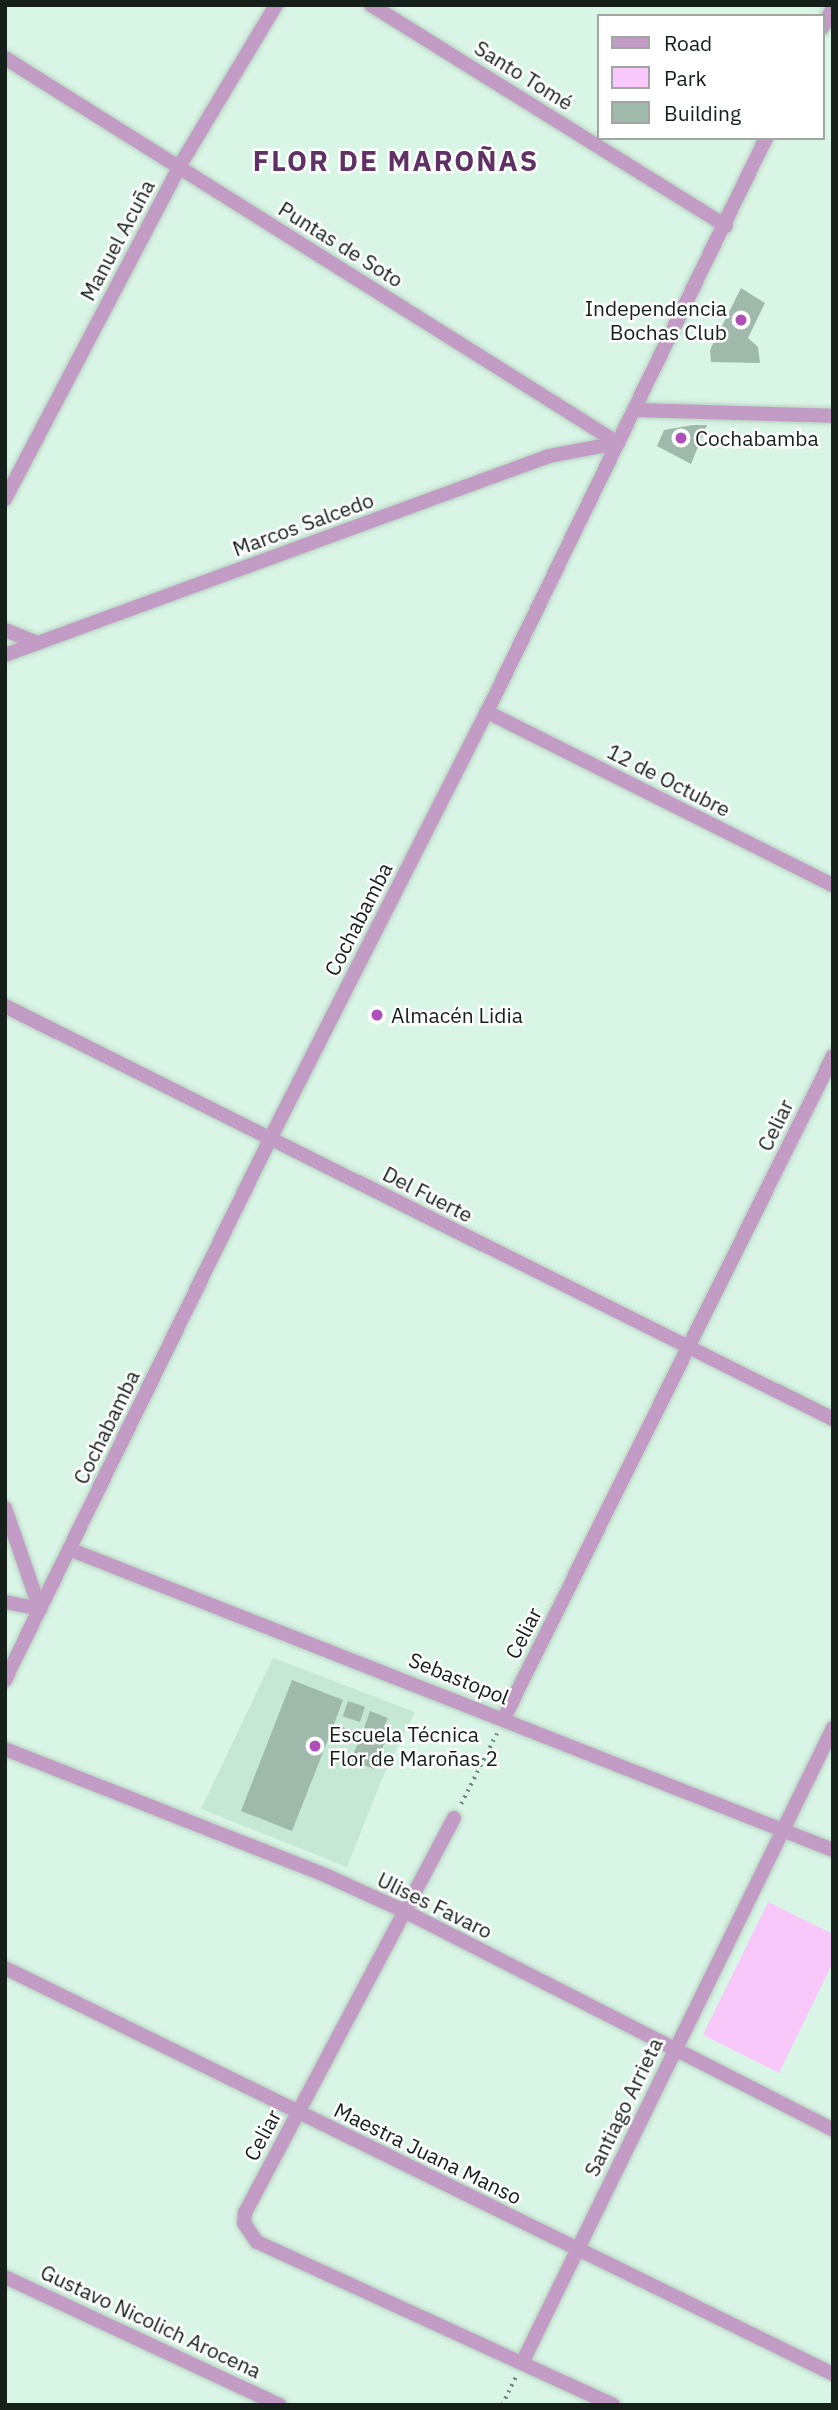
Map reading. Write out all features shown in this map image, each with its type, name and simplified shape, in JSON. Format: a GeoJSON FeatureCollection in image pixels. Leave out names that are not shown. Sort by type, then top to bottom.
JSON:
{"type":"FeatureCollection","features":[{"type":"Feature","properties":{"kind":"street","name":"Manuel Acuña"},"geometry":{"type":"LineString","coordinates":[[5,499],[179,167],[276,5]]}},
{"type":"Feature","properties":{"kind":"street","name":"Santo Tomé"},"geometry":{"type":"LineString","coordinates":[[371,5],[726,226]]}},
{"type":"Feature","properties":{"kind":"street"},"geometry":{"type":"LineString","coordinates":[[824,24],[833,8]]}},
{"type":"Feature","properties":{"kind":"street","name":"Puntas de Soto"},"geometry":{"type":"LineString","coordinates":[[5,58],[618,443]]}},
{"type":"Feature","properties":{"kind":"street","name":"Cochabamba"},"geometry":{"type":"LineString","coordinates":[[5,1680],[270,1139],[487,712],[726,226],[765,140]]}},
{"type":"Feature","properties":{"kind":"street"},"geometry":{"type":"LineString","coordinates":[[635,410],[833,416]]}},
{"type":"Feature","properties":{"kind":"street","name":"Marcos Salcedo"},"geometry":{"type":"LineString","coordinates":[[5,655],[549,456],[618,443]]}},
{"type":"Feature","properties":{"kind":"street"},"geometry":{"type":"LineString","coordinates":[[5,630],[38,643]]}},
{"type":"Feature","properties":{"kind":"street","name":"12 de Octubre"},"geometry":{"type":"LineString","coordinates":[[487,712],[833,885]]}},
{"type":"Feature","properties":{"kind":"street","name":"Del Fuerte"},"geometry":{"type":"LineString","coordinates":[[5,1006],[833,1419]]}},
{"type":"Feature","properties":{"kind":"street","name":"Celiar"},"geometry":{"type":"LineString","coordinates":[[504,1718],[833,1056]]}},
{"type":"Feature","properties":{"kind":"street"},"geometry":{"type":"LineString","coordinates":[[5,1508],[40,1609]]}},
{"type":"Feature","properties":{"kind":"street","name":"Sebastopol"},"geometry":{"type":"LineString","coordinates":[[69,1549],[504,1718],[833,1850]]}},
{"type":"Feature","properties":{"kind":"street"},"geometry":{"type":"LineString","coordinates":[[5,1602],[40,1609]]}},
{"type":"Feature","properties":{"kind":"street","name":"Santiago Arrieta"},"geometry":{"type":"LineString","coordinates":[[523,2361],[833,1728]]}},
{"type":"Feature","properties":{"kind":"street","name":"Ulises Favaro"},"geometry":{"type":"LineString","coordinates":[[5,1749],[325,1875],[404,1911],[833,2130]]}},
{"type":"Feature","properties":{"kind":"street","name":"Celiar"},"geometry":{"type":"LineString","coordinates":[[454,1818],[245,2212],[244,2223],[257,2242],[523,2361]]}},
{"type":"Feature","properties":{"kind":"street","name":"Maestra Juana Manso"},"geometry":{"type":"LineString","coordinates":[[5,1968],[833,2374]]}},
{"type":"Feature","properties":{"kind":"street","name":"Gustavo Nicolich Arocena"},"geometry":{"type":"LineString","coordinates":[[5,2277],[279,2405]]}},
{"type":"Feature","properties":{"kind":"street"},"geometry":{"type":"LineString","coordinates":[[523,2361],[612,2405]]}},
{"type":"Feature","properties":{"kind":"path"},"geometry":{"type":"LineString","coordinates":[[454,1818],[504,1718]]}},
{"type":"Feature","properties":{"kind":"path"},"geometry":{"type":"LineString","coordinates":[[502,2405],[523,2361]]}},
{"type":"Feature","properties":{"kind":"shaded area","name":"Escuela Técnica Flor de Maroñas 2"},"geometry":{"type":"Polygon","coordinates":[[[273,1658],[415,1712],[382,1779],[347,1867],[201,1809],[273,1658]]]}},
{"type":"Feature","properties":{"kind":"green space"},"geometry":{"type":"Polygon","coordinates":[[[768,1902],[833,1934],[833,1962],[779,2073],[703,2035],[768,1902]]]}},
{"type":"Feature","properties":{"kind":"building","name":"Independencia Bochas Club"},"geometry":{"type":"Polygon","coordinates":[[[741,288],[765,303],[748,338],[758,347],[760,363],[711,362],[710,350],[741,288]]]}},
{"type":"Feature","properties":{"kind":"building","name":"Cochabamba"},"geometry":{"type":"Polygon","coordinates":[[[707,425],[691,464],[657,446],[664,430],[707,425]]]}},
{"type":"Feature","properties":{"kind":"building"},"geometry":{"type":"Polygon","coordinates":[[[292,1680],[343,1700],[334,1724],[362,1734],[370,1711],[388,1718],[384,1727],[390,1729],[374,1769],[351,1760],[358,1743],[331,1732],[292,1831],[241,1811],[292,1680]]]}},
{"type":"Feature","properties":{"kind":"building"},"geometry":{"type":"Polygon","coordinates":[[[348,1701],[365,1707],[360,1722],[343,1716],[348,1701]]]}},
{"type":"Feature","properties":{"kind":"place","name":"Independencia Bochas Club"},"geometry":{"type":"Point","coordinates":[741,320]}},
{"type":"Feature","properties":{"kind":"place","name":"Cochabamba"},"geometry":{"type":"Point","coordinates":[681,438]}},
{"type":"Feature","properties":{"kind":"place","name":"Almacén Lidia"},"geometry":{"type":"Point","coordinates":[377,1015]}},
{"type":"Feature","properties":{"kind":"place","name":"Escuela Técnica Flor de Maroñas 2"},"geometry":{"type":"Point","coordinates":[315,1746]}},
{"type":"Feature","properties":{"kind":"district","name":"FLOR DE MAROÑAS"},"geometry":{"type":"Point","coordinates":[396,161]}}]}
